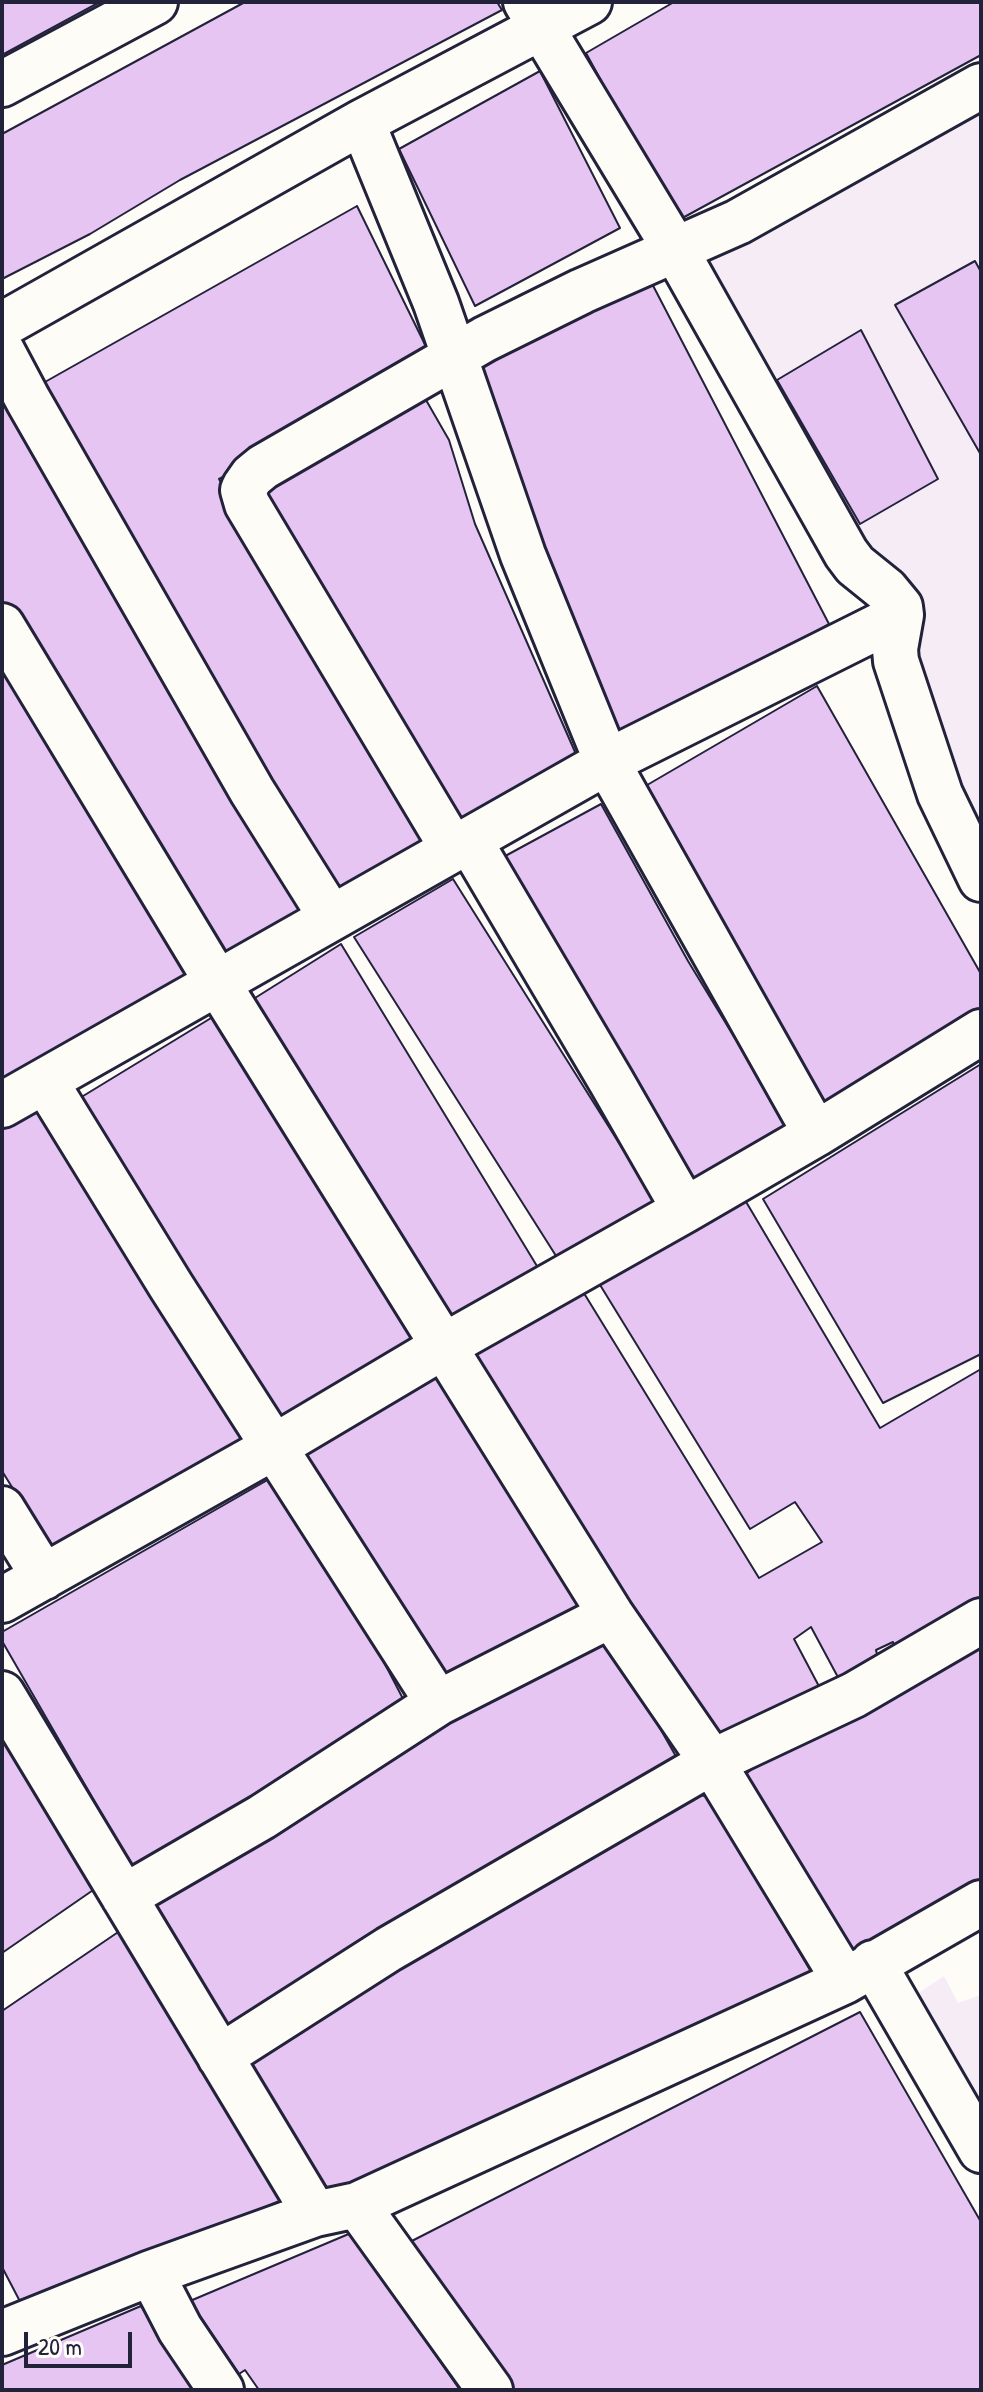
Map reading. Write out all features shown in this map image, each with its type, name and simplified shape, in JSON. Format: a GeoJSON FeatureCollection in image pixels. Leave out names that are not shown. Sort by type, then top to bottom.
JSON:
{"type":"FeatureCollection","features":[{"type":"Feature","properties":{"kind":"street"},"geometry":{"type":"LineString","coordinates":[[2,84],[155,2]]}},
{"type":"Feature","properties":{"kind":"street"},"geometry":{"type":"LineString","coordinates":[[2,325],[362,122],[534,15],[589,2]]}},
{"type":"Feature","properties":{"kind":"street"},"geometry":{"type":"LineString","coordinates":[[534,15],[675,249],[846,553],[900,607],[896,661],[940,794],[981,879]]}},
{"type":"Feature","properties":{"kind":"street"},"geometry":{"type":"LineString","coordinates":[[685,1210],[461,844],[401,758],[247,504],[243,490],[263,467],[485,339],[582,291],[738,222],[981,86]]}},
{"type":"Feature","properties":{"kind":"street"},"geometry":{"type":"LineString","coordinates":[[362,122],[436,303],[523,555],[607,762],[816,1134]]}},
{"type":"Feature","properties":{"kind":"street"},"geometry":{"type":"LineString","coordinates":[[2,351],[252,791],[331,917]]}},
{"type":"Feature","properties":{"kind":"street"},"geometry":{"type":"LineString","coordinates":[[2,1105],[607,762],[901,615]]}},
{"type":"Feature","properties":{"kind":"street"},"geometry":{"type":"LineString","coordinates":[[2,626],[217,982],[611,1615],[981,2150]]}},
{"type":"Feature","properties":{"kind":"street"},"geometry":{"type":"LineString","coordinates":[[2,1600],[816,1134],[981,1032]]}},
{"type":"Feature","properties":{"kind":"street"},"geometry":{"type":"LineString","coordinates":[[45,1081],[438,1703]]}},
{"type":"Feature","properties":{"kind":"street"},"geometry":{"type":"LineString","coordinates":[[2,1509],[44,1577]]}},
{"type":"Feature","properties":{"kind":"street"},"geometry":{"type":"LineString","coordinates":[[124,1897],[262,1817],[438,1703],[611,1615]]}},
{"type":"Feature","properties":{"kind":"street"},"geometry":{"type":"LineString","coordinates":[[220,2057],[389,1949],[712,1762],[854,1695],[981,1621]]}},
{"type":"Feature","properties":{"kind":"street"},"geometry":{"type":"LineString","coordinates":[[2,1694],[315,2214]]}},
{"type":"Feature","properties":{"kind":"street"},"geometry":{"type":"LineString","coordinates":[[2,2333],[151,2273],[315,2214],[357,2205],[859,1972],[981,1903]]}},
{"type":"Feature","properties":{"kind":"street"},"geometry":{"type":"LineString","coordinates":[[357,2205],[490,2390]]}},
{"type":"Feature","properties":{"kind":"street"},"geometry":{"type":"LineString","coordinates":[[151,2273],[180,2329],[221,2390]]}},
{"type":"Feature","properties":{"kind":"shaded area"},"geometry":{"type":"Polygon","coordinates":[[[981,58],[981,851],[895,649],[668,234],[981,58]]]}},
{"type":"Feature","properties":{"kind":"shaded area"},"geometry":{"type":"Polygon","coordinates":[[[944,1976],[958,2003],[981,1995],[981,2105],[914,1996],[944,1976]]]}},
{"type":"Feature","properties":{"kind":"building"},"geometry":{"type":"Polygon","coordinates":[[[2,2],[100,2],[2,55],[2,2]]]}},
{"type":"Feature","properties":{"kind":"building"},"geometry":{"type":"Polygon","coordinates":[[[245,2],[497,2],[502,10],[180,180],[90,234],[2,279],[2,134],[245,2]]]}},
{"type":"Feature","properties":{"kind":"building"},"geometry":{"type":"Polygon","coordinates":[[[674,2],[981,2],[981,55],[677,221],[586,53],[674,2]]]}},
{"type":"Feature","properties":{"kind":"building"},"geometry":{"type":"Polygon","coordinates":[[[540,71],[620,228],[475,306],[399,149],[540,71]]]}},
{"type":"Feature","properties":{"kind":"building"},"geometry":{"type":"Polygon","coordinates":[[[357,206],[435,365],[219,479],[374,754],[436,847],[335,903],[29,391],[357,206]]]}},
{"type":"Feature","properties":{"kind":"building"},"geometry":{"type":"Polygon","coordinates":[[[975,261],[981,272],[981,455],[895,305],[975,261]]]}},
{"type":"Feature","properties":{"kind":"building"},"geometry":{"type":"Polygon","coordinates":[[[647,274],[829,624],[608,747],[473,370],[647,274]]]}},
{"type":"Feature","properties":{"kind":"building"},"geometry":{"type":"Polygon","coordinates":[[[861,330],[938,479],[860,524],[777,380],[861,330]]]}},
{"type":"Feature","properties":{"kind":"building"},"geometry":{"type":"Polygon","coordinates":[[[10,394],[320,915],[224,969],[2,605],[2,399],[10,394]]]}},
{"type":"Feature","properties":{"kind":"building"},"geometry":{"type":"Polygon","coordinates":[[[426,400],[449,440],[475,524],[579,761],[452,837],[249,500],[426,400]]]}},
{"type":"Feature","properties":{"kind":"building"},"geometry":{"type":"Polygon","coordinates":[[[2,669],[194,986],[2,1094],[2,669]]]}},
{"type":"Feature","properties":{"kind":"building"},"geometry":{"type":"Polygon","coordinates":[[[817,686],[981,974],[981,1015],[820,1108],[630,795],[817,686]]]}},
{"type":"Feature","properties":{"kind":"building"},"geometry":{"type":"Polygon","coordinates":[[[601,804],[688,961],[789,1127],[694,1182],[496,861],[601,804]]]}},
{"type":"Feature","properties":{"kind":"building"},"geometry":{"type":"Polygon","coordinates":[[[453,879],[658,1205],[558,1259],[354,937],[453,879]]]}},
{"type":"Feature","properties":{"kind":"building"},"geometry":{"type":"Polygon","coordinates":[[[341,944],[540,1271],[447,1326],[247,1003],[341,944]]]}},
{"type":"Feature","properties":{"kind":"building"},"geometry":{"type":"Polygon","coordinates":[[[216,1015],[420,1340],[271,1423],[70,1104],[216,1015]]]}},
{"type":"Feature","properties":{"kind":"building"},"geometry":{"type":"Polygon","coordinates":[[[981,1064],[981,1354],[883,1403],[763,1199],[981,1064]]]}},
{"type":"Feature","properties":{"kind":"building"},"geometry":{"type":"Polygon","coordinates":[[[37,1101],[248,1442],[51,1550],[2,1471],[2,1122],[37,1101]]]}},
{"type":"Feature","properties":{"kind":"building"},"geometry":{"type":"Polygon","coordinates":[[[742,1195],[880,1428],[981,1369],[981,1605],[896,1653],[893,1642],[876,1650],[878,1659],[840,1681],[811,1627],[794,1639],[822,1692],[709,1754],[464,1357],[582,1290],[759,1578],[822,1542],[795,1502],[750,1529],[597,1280],[742,1195]]]}},
{"type":"Feature","properties":{"kind":"building"},"geometry":{"type":"Polygon","coordinates":[[[439,1367],[586,1610],[437,1687],[349,1522],[343,1525],[306,1455],[439,1367]]]}},
{"type":"Feature","properties":{"kind":"building"},"geometry":{"type":"Polygon","coordinates":[[[271,1478],[348,1593],[412,1716],[138,1877],[2,1641],[2,1632],[271,1478]]]}},
{"type":"Feature","properties":{"kind":"building"},"geometry":{"type":"Polygon","coordinates":[[[603,1628],[682,1767],[227,2036],[154,1903],[603,1628]]]}},
{"type":"Feature","properties":{"kind":"building"},"geometry":{"type":"Polygon","coordinates":[[[981,1638],[981,1889],[841,1964],[735,1783],[782,1744],[981,1638]]]}},
{"type":"Feature","properties":{"kind":"building"},"geometry":{"type":"Polygon","coordinates":[[[2,1727],[99,1886],[2,1953],[2,1727]]]}},
{"type":"Feature","properties":{"kind":"building"},"geometry":{"type":"Polygon","coordinates":[[[696,1794],[709,1797],[813,1975],[331,2203],[246,2064],[352,1994],[696,1794]]]}},
{"type":"Feature","properties":{"kind":"building"},"geometry":{"type":"Polygon","coordinates":[[[130,1924],[291,2196],[25,2311],[2,2267],[2,2011],[130,1924]]]}},
{"type":"Feature","properties":{"kind":"building"},"geometry":{"type":"Polygon","coordinates":[[[860,2012],[981,2222],[981,2390],[505,2390],[404,2245],[860,2012]]]}},
{"type":"Feature","properties":{"kind":"building"},"geometry":{"type":"Polygon","coordinates":[[[351,2233],[460,2390],[259,2390],[245,2370],[239,2374],[190,2301],[351,2233]]]}},
{"type":"Feature","properties":{"kind":"building"},"geometry":{"type":"Polygon","coordinates":[[[141,2306],[196,2390],[2,2390],[2,2365],[141,2306]]]}}]}
